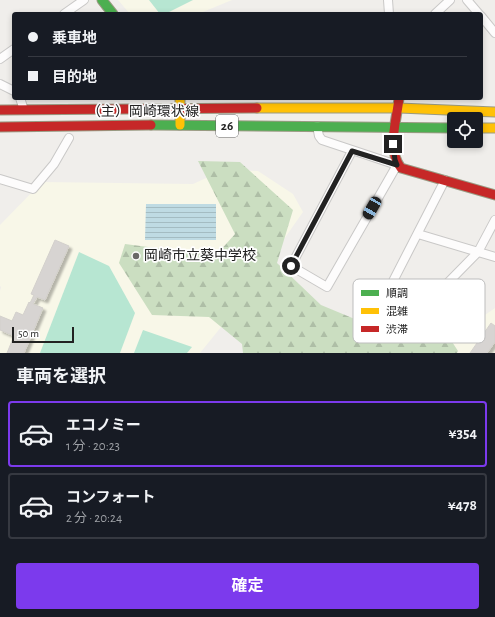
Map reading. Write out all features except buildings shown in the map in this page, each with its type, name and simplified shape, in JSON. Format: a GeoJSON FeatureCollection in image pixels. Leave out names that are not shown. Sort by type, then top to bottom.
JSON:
{"type":"FeatureCollection","features":[{"type":"Feature","properties":{"kind":"main road"},"geometry":{"type":"LineString","coordinates":[[102,0],[111,12]]}},
{"type":"Feature","properties":{"kind":"main road"},"geometry":{"type":"LineString","coordinates":[[180,100],[180,125]]}},
{"type":"Feature","properties":{"kind":"main road"},"geometry":{"type":"LineString","coordinates":[[399,100],[393,144],[397,165],[401,168],[495,195]]}},
{"type":"Feature","properties":{"kind":"main road","name":"（主）岡崎環状線"},"geometry":{"type":"LineString","coordinates":[[0,110],[398,108],[495,112]]}},
{"type":"Feature","properties":{"kind":"main road","name":"（主）岡崎環状線"},"geometry":{"type":"LineString","coordinates":[[0,127],[180,125],[447,128]]}},
{"type":"Feature","properties":{"kind":"main road"},"geometry":{"type":"LineString","coordinates":[[483,128],[495,128]]}},
{"type":"Feature","properties":{"kind":"street"},"geometry":{"type":"LineString","coordinates":[[67,12],[84,0]]}},
{"type":"Feature","properties":{"kind":"street"},"geometry":{"type":"LineString","coordinates":[[388,0],[389,12]]}},
{"type":"Feature","properties":{"kind":"street"},"geometry":{"type":"LineString","coordinates":[[437,12],[450,0]]}},
{"type":"Feature","properties":{"kind":"street"},"geometry":{"type":"LineString","coordinates":[[467,0],[477,12]]}},
{"type":"Feature","properties":{"kind":"street"},"geometry":{"type":"LineString","coordinates":[[483,19],[495,33]]}},
{"type":"Feature","properties":{"kind":"street"},"geometry":{"type":"LineString","coordinates":[[0,59],[12,50]]}},
{"type":"Feature","properties":{"kind":"street"},"geometry":{"type":"LineString","coordinates":[[0,84],[12,90]]}},
{"type":"Feature","properties":{"kind":"street"},"geometry":{"type":"LineString","coordinates":[[21,100],[24,110]]}},
{"type":"Feature","properties":{"kind":"street"},"geometry":{"type":"LineString","coordinates":[[317,126],[319,136],[322,140],[397,165],[327,287],[291,266],[352,151]]}},
{"type":"Feature","properties":{"kind":"street"},"geometry":{"type":"LineString","coordinates":[[0,179],[33,189],[54,164],[69,138]]}},
{"type":"Feature","properties":{"kind":"street"},"geometry":{"type":"LineString","coordinates":[[394,279],[445,180]]}},
{"type":"Feature","properties":{"kind":"street"},"geometry":{"type":"LineString","coordinates":[[451,279],[478,252],[495,220]]}},
{"type":"Feature","properties":{"kind":"street"},"geometry":{"type":"LineString","coordinates":[[418,234],[495,257]]}},
{"type":"Feature","properties":{"kind":"shaded area"},"geometry":{"type":"Polygon","coordinates":[[[118,0],[232,0],[203,12],[128,12],[118,0]]]}},
{"type":"Feature","properties":{"kind":"shaded area","name":"岡崎市立葵中学校"},"geometry":{"type":"Polygon","coordinates":[[[226,169],[258,171],[293,194],[303,212],[230,316],[200,353],[0,353],[0,225],[42,182],[193,184],[226,169]]]}},
{"type":"Feature","properties":{"kind":"shaded area"},"geometry":{"type":"Polygon","coordinates":[[[495,308],[495,353],[432,353],[444,343],[485,343],[485,315],[495,308]]]}},
{"type":"Feature","properties":{"kind":"green space"},"geometry":{"type":"Polygon","coordinates":[[[149,0],[193,0],[169,12],[158,12],[149,0]]]}},
{"type":"Feature","properties":{"kind":"green space"},"geometry":{"type":"Polygon","coordinates":[[[198,161],[240,162],[293,210],[277,263],[321,305],[353,318],[353,343],[453,343],[458,351],[457,353],[243,353],[242,344],[209,317],[152,315],[119,263],[125,244],[218,253],[235,234],[198,161]]]}},
{"type":"Feature","properties":{"kind":"green space"},"geometry":{"type":"Polygon","coordinates":[[[79,252],[109,266],[135,313],[120,353],[40,353],[79,252]]]}},
{"type":"Feature","properties":{"kind":"green space"},"geometry":{"type":"Polygon","coordinates":[[[143,330],[192,347],[187,353],[134,353],[143,330]]]}},
{"type":"Feature","properties":{"kind":"water"},"geometry":{"type":"Polygon","coordinates":[[[146,204],[216,204],[216,240],[145,240],[146,204]]]}},
{"type":"Feature","properties":{"kind":"traffic: fast"},"geometry":{"type":"LineString","coordinates":[[102,0],[111,12]]}},
{"type":"Feature","properties":{"kind":"traffic: fast"},"geometry":{"type":"LineString","coordinates":[[151,125],[447,128]]}},
{"type":"Feature","properties":{"kind":"traffic: slow"},"geometry":{"type":"LineString","coordinates":[[180,100],[180,125]]}},
{"type":"Feature","properties":{"kind":"traffic: slow"},"geometry":{"type":"LineString","coordinates":[[257,108],[399,108],[495,112]]}},
{"type":"Feature","properties":{"kind":"traffic: slow"},"geometry":{"type":"LineString","coordinates":[[483,128],[495,128]]}},
{"type":"Feature","properties":{"kind":"traffic: jam"},"geometry":{"type":"LineString","coordinates":[[399,100],[393,143],[394,152],[401,168],[495,195]]}},
{"type":"Feature","properties":{"kind":"traffic: jam"},"geometry":{"type":"LineString","coordinates":[[0,110],[257,108]]}},
{"type":"Feature","properties":{"kind":"traffic: jam"},"geometry":{"type":"LineString","coordinates":[[0,127],[151,125]]}},
{"type":"Feature","properties":{"kind":"place","name":"岡崎市立葵中学校"},"geometry":{"type":"Point","coordinates":[136,256]}},
{"type":"Feature","properties":{"kind":"route"},"geometry":{"type":"LineString","coordinates":[[291,266],[352,151],[397,165],[393,144]]}}]}
